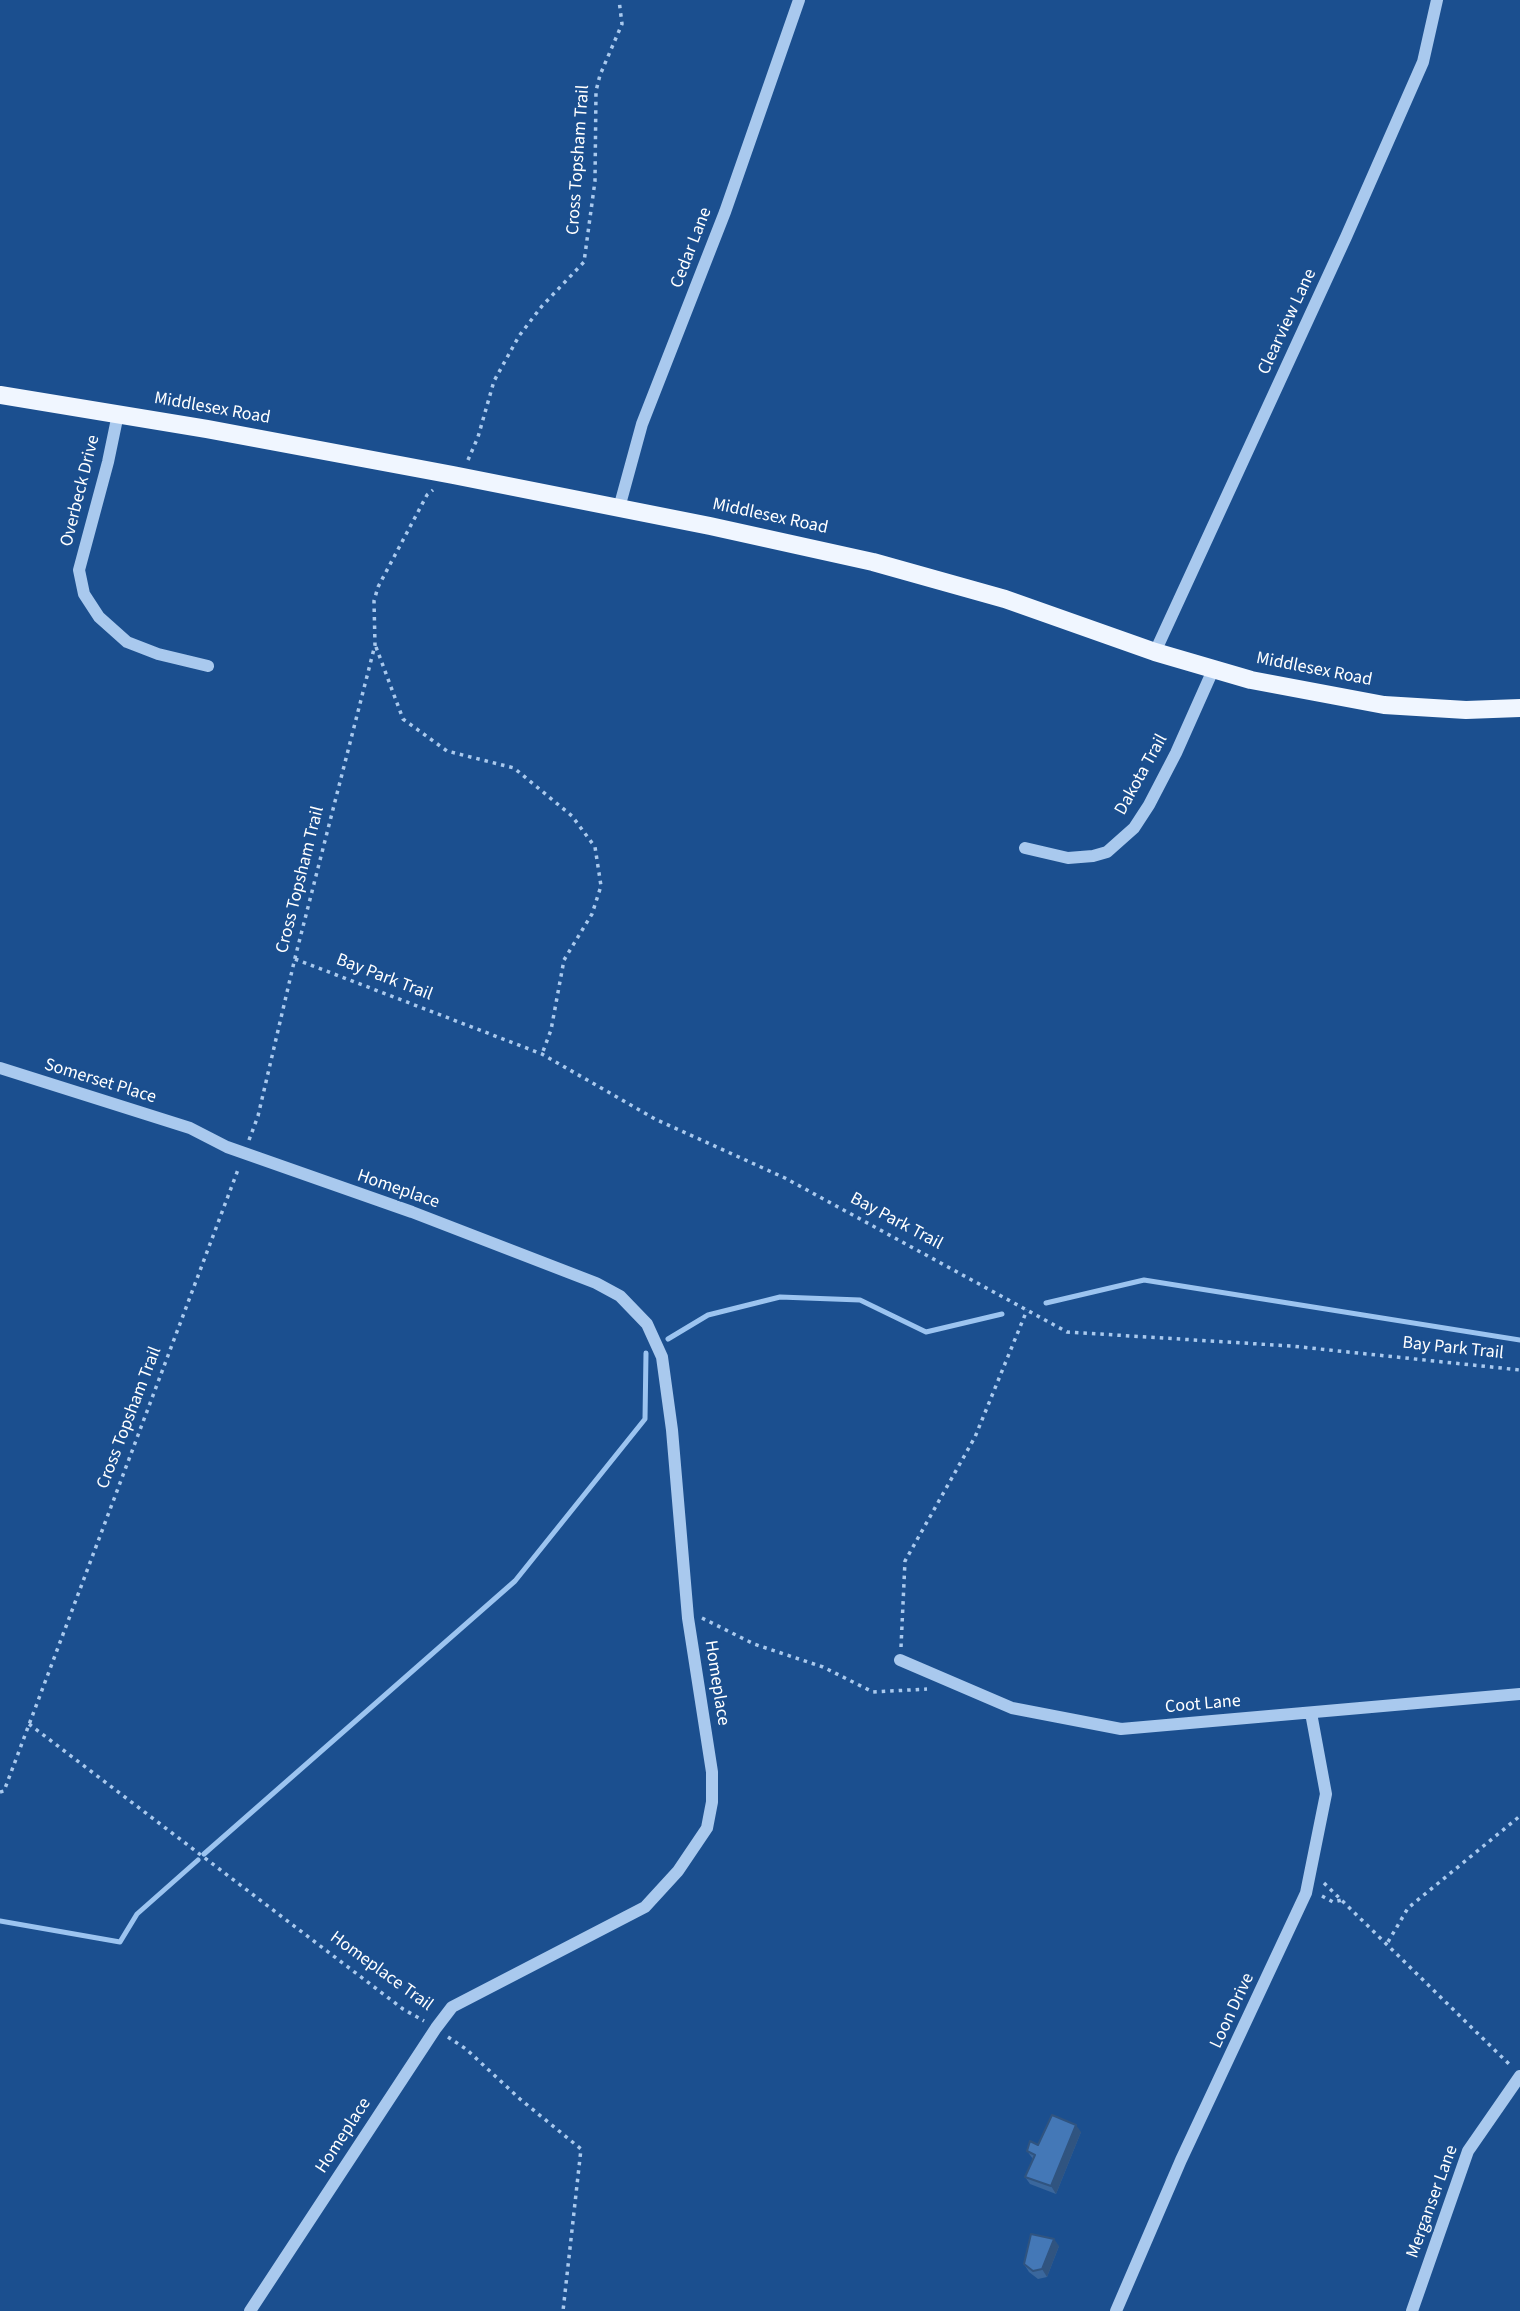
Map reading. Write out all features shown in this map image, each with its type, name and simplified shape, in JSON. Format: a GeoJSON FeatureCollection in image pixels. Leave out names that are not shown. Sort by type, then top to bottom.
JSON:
{"type":"FeatureCollection","features":[{"type":"Feature","properties":{"kind":"main road","name":"Middlesex Road"},"geometry":{"type":"LineString","coordinates":[[0,395],[453,475],[873,562],[1005,599],[1155,652],[1251,680],[1384,705],[1466,710],[1520,708]]}},
{"type":"Feature","properties":{"kind":"street","name":"Cedar Lane"},"geometry":{"type":"LineString","coordinates":[[619,508],[642,424],[725,212],[799,0]]}},
{"type":"Feature","properties":{"kind":"street","name":"Clearview Lane"},"geometry":{"type":"LineString","coordinates":[[1155,652],[1346,237],[1423,62],[1437,0]]}},
{"type":"Feature","properties":{"kind":"street","name":"Overbeck Drive"},"geometry":{"type":"LineString","coordinates":[[118,414],[79,569],[84,594],[99,617],[127,642],[158,654],[208,666]]}},
{"type":"Feature","properties":{"kind":"street","name":"Dakota Trail"},"geometry":{"type":"LineString","coordinates":[[1025,848],[1068,858],[1093,856],[1107,852],[1134,828],[1149,806],[1176,754],[1213,670]]}},
{"type":"Feature","properties":{"kind":"street","name":"Somerset Place"},"geometry":{"type":"LineString","coordinates":[[0,1069],[190,1128],[226,1147]]}},
{"type":"Feature","properties":{"kind":"street","name":"Homeplace"},"geometry":{"type":"LineString","coordinates":[[226,1147],[412,1212],[596,1283],[620,1296],[648,1324],[663,1356],[673,1430],[687,1611],[712,1772],[712,1802],[707,1828],[678,1871],[645,1907],[452,2007],[250,2311]]}},
{"type":"Feature","properties":{"kind":"street","name":"Coot Lane"},"geometry":{"type":"LineString","coordinates":[[900,1660],[1012,1708],[1121,1729],[1520,1695]]}},
{"type":"Feature","properties":{"kind":"street","name":"Loon Drive"},"geometry":{"type":"LineString","coordinates":[[1116,2311],[1181,2160],[1272,1969],[1308,1884],[1326,1794],[1311,1713]]}},
{"type":"Feature","properties":{"kind":"street","name":"Merganser Lane"},"geometry":{"type":"LineString","coordinates":[[1412,2311],[1468,2151],[1520,2076]]}},
{"type":"Feature","properties":{"kind":"path","name":"Cross Topsham Trail"},"geometry":{"type":"LineString","coordinates":[[0,1792],[4,1791],[258,1116],[295,958],[375,645],[373,613],[378,587],[426,495],[467,462],[478,436],[494,382],[519,336],[542,306],[584,262],[595,181],[596,91],[622,24],[620,0]]}},
{"type":"Feature","properties":{"kind":"path"},"geometry":{"type":"LineString","coordinates":[[375,645],[403,719],[447,751],[514,768],[572,816],[595,847],[601,886],[592,914],[564,960],[551,1030],[542,1054]]}},
{"type":"Feature","properties":{"kind":"path","name":"Bay Park Trail"},"geometry":{"type":"LineString","coordinates":[[295,958],[542,1054],[655,1119],[785,1178],[1067,1332],[1291,1346],[1520,1370]]}},
{"type":"Feature","properties":{"kind":"path"},"geometry":{"type":"LineString","coordinates":[[900,1660],[905,1561],[975,1437],[1027,1310]]}},
{"type":"Feature","properties":{"kind":"path"},"geometry":{"type":"LineString","coordinates":[[687,1611],[754,1644],[823,1667],[873,1692],[935,1689]]}},
{"type":"Feature","properties":{"kind":"path","name":"Homeplace Trail"},"geometry":{"type":"LineString","coordinates":[[29,1724],[404,2009],[466,2049],[520,2099],[581,2149],[563,2311]]}},
{"type":"Feature","properties":{"kind":"path"},"geometry":{"type":"LineString","coordinates":[[1388,1942],[1408,1908],[1520,1816]]}},
{"type":"Feature","properties":{"kind":"path"},"geometry":{"type":"LineString","coordinates":[[1311,1870],[1388,1942],[1520,2076]]}},
{"type":"Feature","properties":{"kind":"path"},"geometry":{"type":"LineString","coordinates":[[1308,1884],[1324,1898],[1333,1902],[1342,1900]]}},
{"type":"Feature","properties":{"kind":"building"},"geometry":{"type":"Polygon","coordinates":[[[1052,2115],[1076,2125],[1051,2186],[1025,2177],[1035,2155],[1027,2151],[1030,2141],[1038,2145],[1052,2115]]]}},
{"type":"Feature","properties":{"kind":"building"},"geometry":{"type":"Polygon","coordinates":[[[1031,2234],[1054,2239],[1042,2269],[1033,2271],[1024,2264],[1031,2234]]]}},
{"type":"Feature","properties":{"kind":"waterway"},"geometry":{"type":"LineString","coordinates":[[1046,1303],[1144,1280],[1520,1340]]}},
{"type":"Feature","properties":{"kind":"waterway"},"geometry":{"type":"LineString","coordinates":[[668,1339],[708,1315],[780,1297],[860,1300],[926,1332],[1002,1314]]}},
{"type":"Feature","properties":{"kind":"waterway"},"geometry":{"type":"LineString","coordinates":[[204,1854],[515,1581],[645,1419],[646,1353]]}},
{"type":"Feature","properties":{"kind":"waterway"},"geometry":{"type":"LineString","coordinates":[[0,1921],[120,1942],[137,1914],[198,1860]]}}]}
